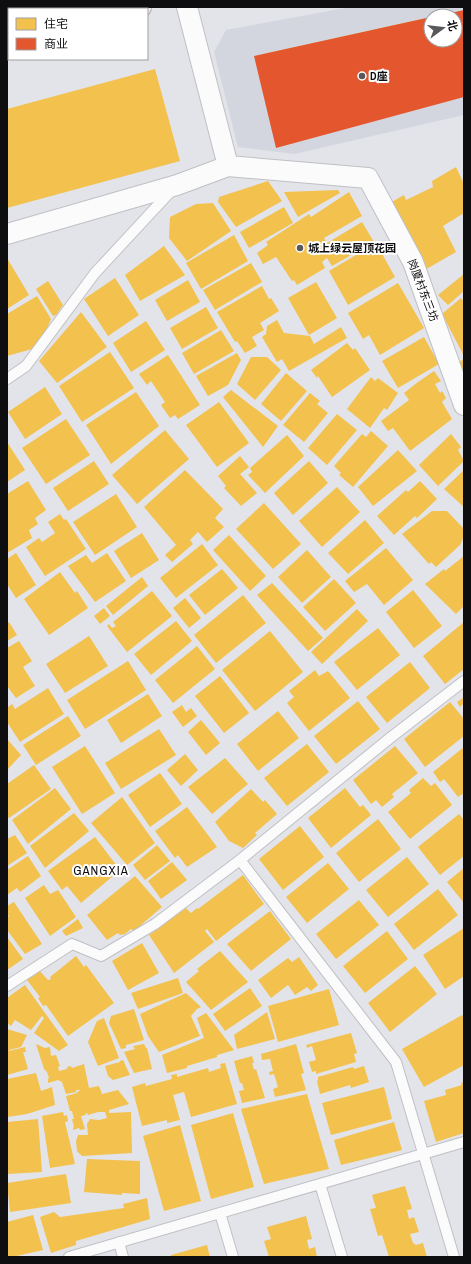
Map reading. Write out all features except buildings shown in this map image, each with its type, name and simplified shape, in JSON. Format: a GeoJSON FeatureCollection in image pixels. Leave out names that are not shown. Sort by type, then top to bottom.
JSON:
{"type":"FeatureCollection","features":[{"type":"Feature","properties":{"kind":"street"},"geometry":{"type":"LineString","coordinates":[[7,234],[177,185],[228,166],[187,7]]}},
{"type":"Feature","properties":{"kind":"street","name":"岗厦村东三坊"},"geometry":{"type":"LineString","coordinates":[[228,166],[368,178],[413,262],[464,405]]}},
{"type":"Feature","properties":{"kind":"lane"},"geometry":{"type":"LineString","coordinates":[[7,379],[26,366],[95,273],[177,185]]}},
{"type":"Feature","properties":{"kind":"lane"},"geometry":{"type":"LineString","coordinates":[[7,986],[72,944],[101,956],[155,924],[240,860],[390,738],[464,681]]}},
{"type":"Feature","properties":{"kind":"lane"},"geometry":{"type":"LineString","coordinates":[[240,860],[396,1062],[454,1257]]}},
{"type":"Feature","properties":{"kind":"lane"},"geometry":{"type":"LineString","coordinates":[[69,1257],[464,1142]]}},
{"type":"Feature","properties":{"kind":"lane"},"geometry":{"type":"LineString","coordinates":[[320,1184],[342,1257]]}},
{"type":"Feature","properties":{"kind":"lane"},"geometry":{"type":"LineString","coordinates":[[220,1213],[233,1257]]}},
{"type":"Feature","properties":{"kind":"lane"},"geometry":{"type":"LineString","coordinates":[[119,1242],[123,1257]]}},
{"type":"Feature","properties":{"kind":"shaded area"},"geometry":{"type":"Polygon","coordinates":[[[351,7],[464,7],[464,115],[294,154],[238,147],[214,52],[226,30],[351,7]]]}},
{"type":"Feature","properties":{"kind":"place","name":"D座"},"geometry":{"type":"Point","coordinates":[362,76]}},
{"type":"Feature","properties":{"kind":"place","name":"城上绿云屋顶花园"},"geometry":{"type":"Point","coordinates":[300,248]}},
{"type":"Feature","properties":{"kind":"district","name":"GANGXIA"},"geometry":{"type":"Point","coordinates":[101,870]}}]}
